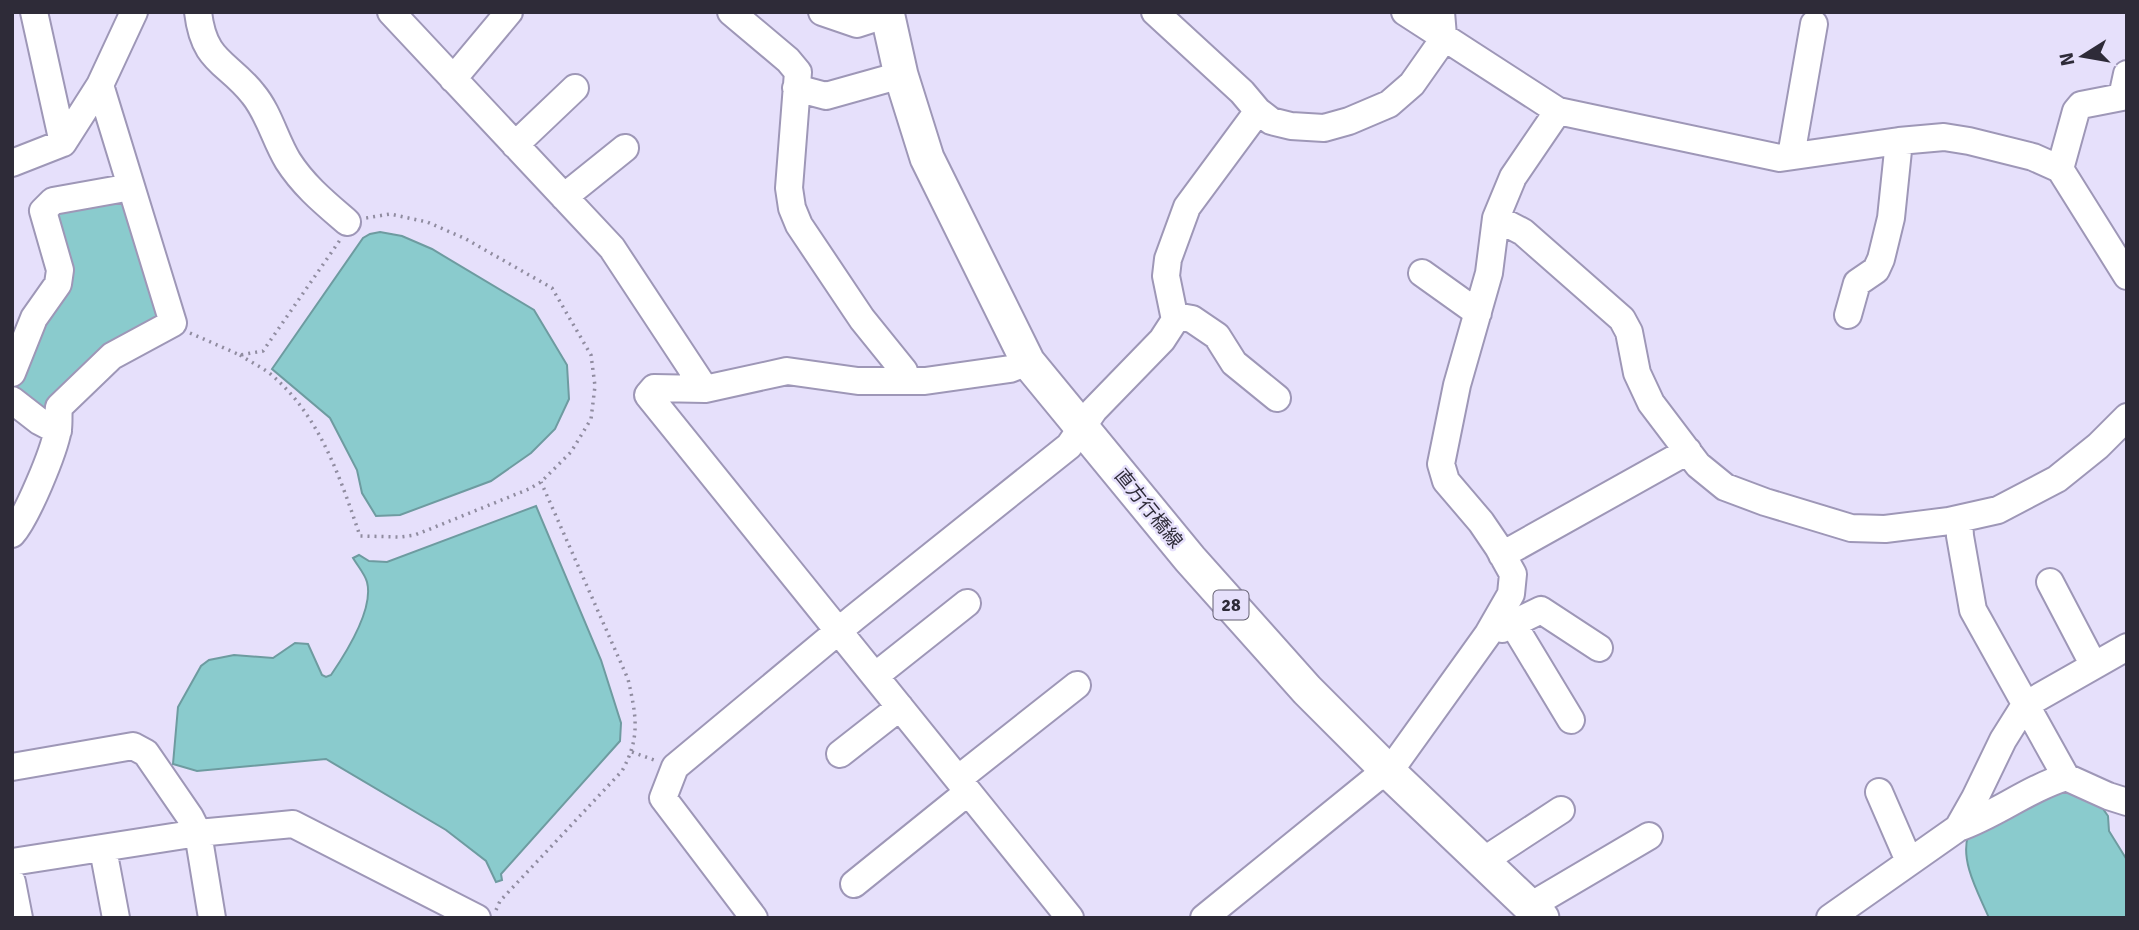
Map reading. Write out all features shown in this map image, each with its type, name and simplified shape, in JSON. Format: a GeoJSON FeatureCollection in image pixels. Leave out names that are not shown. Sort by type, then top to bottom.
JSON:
{"type":"FeatureCollection","features":[{"type":"Feature","properties":{"kind":"main road","name":"直方行橋線"},"geometry":{"type":"LineString","coordinates":[[887,13],[901,75],[927,158],[1028,362],[1199,569],[1307,690],[1536,912]]}},
{"type":"Feature","properties":{"kind":"street"},"geometry":{"type":"LineString","coordinates":[[34,12],[63,143]]}},
{"type":"Feature","properties":{"kind":"street"},"geometry":{"type":"LineString","coordinates":[[12,163],[63,143],[100,85],[134,12]]}},
{"type":"Feature","properties":{"kind":"street"},"geometry":{"type":"LineString","coordinates":[[198,12],[205,41],[217,61],[254,95],[288,160],[307,188],[347,222]]}},
{"type":"Feature","properties":{"kind":"street"},"geometry":{"type":"LineString","coordinates":[[391,12],[612,248],[705,389]]}},
{"type":"Feature","properties":{"kind":"street"},"geometry":{"type":"LineString","coordinates":[[453,79],[509,12]]}},
{"type":"Feature","properties":{"kind":"street"},"geometry":{"type":"LineString","coordinates":[[731,12],[788,60],[798,72],[789,188],[792,208],[799,225],[862,319],[904,371],[907,381]]}},
{"type":"Feature","properties":{"kind":"street"},"geometry":{"type":"LineString","coordinates":[[822,12],[857,24],[887,13]]}},
{"type":"Feature","properties":{"kind":"street"},"geometry":{"type":"LineString","coordinates":[[1155,12],[1271,121],[1290,126],[1324,128],[1389,104],[1412,84],[1438,47],[1442,24]]}},
{"type":"Feature","properties":{"kind":"street"},"geometry":{"type":"LineString","coordinates":[[1405,12],[1442,24],[1558,111],[1780,158],[1944,137],[2033,157],[2060,169],[2127,276]]}},
{"type":"Feature","properties":{"kind":"street"},"geometry":{"type":"LineString","coordinates":[[1791,156],[1814,24]]}},
{"type":"Feature","properties":{"kind":"street"},"geometry":{"type":"LineString","coordinates":[[2060,169],[2076,110],[2081,105],[2122,97],[2127,74]]}},
{"type":"Feature","properties":{"kind":"street"},"geometry":{"type":"LineString","coordinates":[[796,88],[826,96],[901,75]]}},
{"type":"Feature","properties":{"kind":"street"},"geometry":{"type":"LineString","coordinates":[[12,534],[35,492],[58,430],[59,407],[112,356],[173,323],[100,85]]}},
{"type":"Feature","properties":{"kind":"street"},"geometry":{"type":"LineString","coordinates":[[515,145],[575,88]]}},
{"type":"Feature","properties":{"kind":"street"},"geometry":{"type":"LineString","coordinates":[[754,918],[663,799],[675,767],[1069,446],[1094,410],[1162,340],[1175,320],[1166,276],[1168,259],[1186,207],[1258,111]]}},
{"type":"Feature","properties":{"kind":"street"},"geometry":{"type":"LineString","coordinates":[[1204,918],[1376,779],[1389,772],[1503,625],[1513,575],[1481,522],[1446,481],[1441,464],[1457,385],[1489,273],[1496,218],[1513,177],[1558,111]]}},
{"type":"Feature","properties":{"kind":"street"},"geometry":{"type":"LineString","coordinates":[[1848,315],[1857,283],[1876,270],[1881,259],[1891,218],[1899,141]]}},
{"type":"Feature","properties":{"kind":"street"},"geometry":{"type":"LineString","coordinates":[[564,197],[625,148]]}},
{"type":"Feature","properties":{"kind":"street"},"geometry":{"type":"LineString","coordinates":[[12,373],[34,318],[58,284],[60,270],[43,211],[53,201],[131,187]]}},
{"type":"Feature","properties":{"kind":"street"},"geometry":{"type":"LineString","coordinates":[[1496,218],[1523,232],[1622,319],[1629,332],[1637,373],[1651,403],[1698,465],[1725,487],[1765,502],[1850,528],[1885,529],[1959,519],[1998,510],[2057,480],[2098,446],[2127,416]]}},
{"type":"Feature","properties":{"kind":"street"},"geometry":{"type":"LineString","coordinates":[[1422,273],[1478,313]]}},
{"type":"Feature","properties":{"kind":"street"},"geometry":{"type":"LineString","coordinates":[[1175,316],[1192,319],[1217,336],[1234,363],[1277,398]]}},
{"type":"Feature","properties":{"kind":"street"},"geometry":{"type":"LineString","coordinates":[[1028,362],[1010,369],[925,382],[858,381],[787,371],[705,389],[654,388],[648,395],[1070,918]]}},
{"type":"Feature","properties":{"kind":"street"},"geometry":{"type":"LineString","coordinates":[[12,400],[39,421],[58,430]]}},
{"type":"Feature","properties":{"kind":"street"},"geometry":{"type":"LineString","coordinates":[[1502,555],[1688,451]]}},
{"type":"Feature","properties":{"kind":"street"},"geometry":{"type":"LineString","coordinates":[[1959,519],[1973,610],[2066,777],[2127,802]]}},
{"type":"Feature","properties":{"kind":"street"},"geometry":{"type":"LineString","coordinates":[[2050,582],[2093,664]]}},
{"type":"Feature","properties":{"kind":"street"},"geometry":{"type":"LineString","coordinates":[[875,676],[967,603]]}},
{"type":"Feature","properties":{"kind":"street"},"geometry":{"type":"LineString","coordinates":[[1503,625],[1541,610],[1599,648]]}},
{"type":"Feature","properties":{"kind":"street"},"geometry":{"type":"LineString","coordinates":[[1503,625],[1571,720]]}},
{"type":"Feature","properties":{"kind":"street"},"geometry":{"type":"LineString","coordinates":[[1958,828],[2003,740],[2025,705],[2127,647]]}},
{"type":"Feature","properties":{"kind":"street"},"geometry":{"type":"LineString","coordinates":[[854,884],[1077,684]]}},
{"type":"Feature","properties":{"kind":"street"},"geometry":{"type":"LineString","coordinates":[[839,754],[900,707]]}},
{"type":"Feature","properties":{"kind":"street"},"geometry":{"type":"LineString","coordinates":[[12,767],[133,746],[146,753],[198,833],[212,918]]}},
{"type":"Feature","properties":{"kind":"street"},"geometry":{"type":"LineString","coordinates":[[1830,918],[1958,828],[1973,823],[2046,783],[2066,777]]}},
{"type":"Feature","properties":{"kind":"street"},"geometry":{"type":"LineString","coordinates":[[1879,792],[1909,861]]}},
{"type":"Feature","properties":{"kind":"street"},"geometry":{"type":"LineString","coordinates":[[1483,861],[1561,810]]}},
{"type":"Feature","properties":{"kind":"street"},"geometry":{"type":"LineString","coordinates":[[12,862],[198,833],[293,824],[477,918]]}},
{"type":"Feature","properties":{"kind":"street"},"geometry":{"type":"LineString","coordinates":[[1536,912],[1648,836]]}},
{"type":"Feature","properties":{"kind":"street"},"geometry":{"type":"LineString","coordinates":[[103,849],[116,918]]}},
{"type":"Feature","properties":{"kind":"street"},"geometry":{"type":"LineString","coordinates":[[12,882],[19,918]]}},
{"type":"Feature","properties":{"kind":"path"},"geometry":{"type":"LineString","coordinates":[[173,323],[240,355],[267,372],[295,398],[339,473],[360,536],[400,537],[415,534],[529,489],[541,482],[571,452],[591,419],[595,386],[591,355],[552,288],[464,238],[426,222],[390,214],[347,222],[347,230],[263,351],[240,355]]}},
{"type":"Feature","properties":{"kind":"path"},"geometry":{"type":"LineString","coordinates":[[492,918],[500,901],[622,771],[635,740],[636,715],[628,680],[541,482]]}},
{"type":"Feature","properties":{"kind":"shaded area"},"geometry":{"type":"Polygon","coordinates":[[[126,194],[163,310],[157,324],[45,412],[16,391],[14,379],[65,289],[50,212],[126,194]]]}},
{"type":"Feature","properties":{"kind":"shaded area"},"geometry":{"type":"Polygon","coordinates":[[[380,232],[402,236],[432,249],[534,310],[567,365],[569,399],[555,429],[531,453],[491,481],[400,515],[376,516],[362,493],[357,470],[330,418],[272,369],[363,238],[380,232]]]}},
{"type":"Feature","properties":{"kind":"shaded area"},"geometry":{"type":"Polygon","coordinates":[[[536,506],[601,660],[621,723],[620,741],[501,874],[502,880],[496,882],[486,861],[446,830],[326,759],[197,771],[173,764],[178,707],[201,666],[209,660],[234,655],[273,658],[295,643],[308,644],[322,675],[331,675],[357,630],[366,605],[367,582],[353,558],[359,555],[369,561],[387,562],[536,506]]]}},
{"type":"Feature","properties":{"kind":"shaded area"},"geometry":{"type":"Polygon","coordinates":[[[2067,785],[2096,799],[2108,816],[2109,831],[2127,860],[2127,918],[1989,918],[1968,867],[1968,836],[2067,785]]]}}]}
